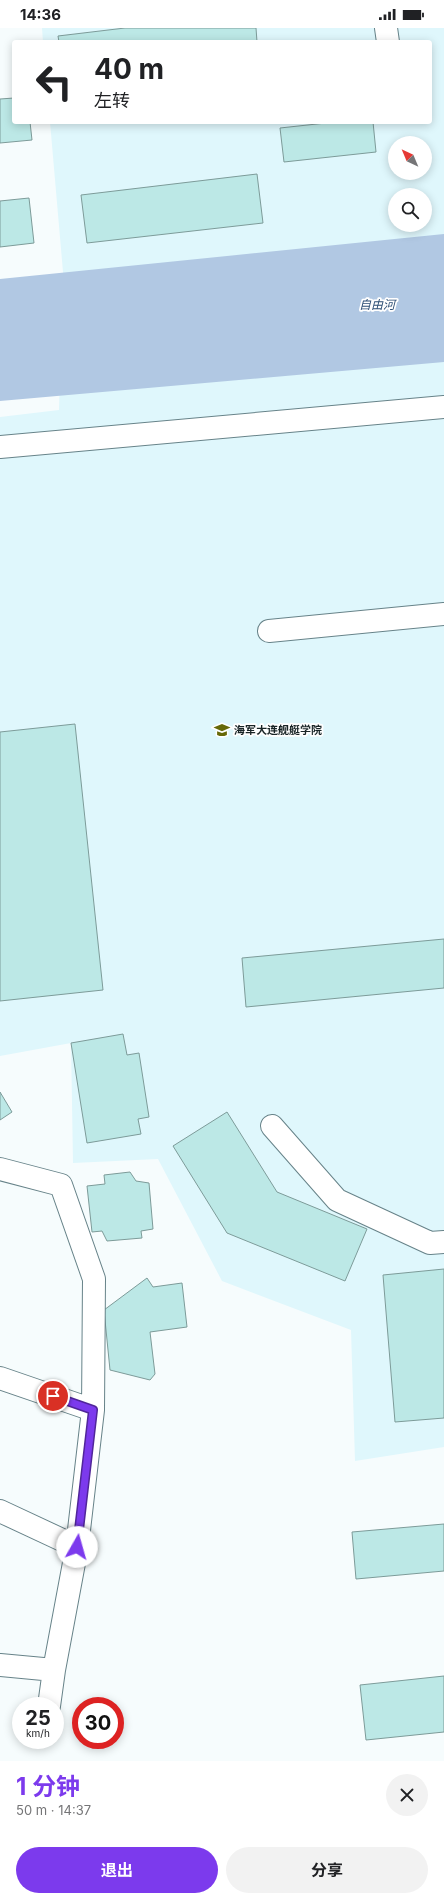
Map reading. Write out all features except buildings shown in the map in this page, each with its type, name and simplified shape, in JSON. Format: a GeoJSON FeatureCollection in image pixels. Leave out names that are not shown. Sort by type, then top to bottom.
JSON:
{"type":"FeatureCollection","features":[{"type":"Feature","properties":{"kind":"street"},"geometry":{"type":"LineString","coordinates":[[386,28],[388,40]]}},
{"type":"Feature","properties":{"kind":"street"},"geometry":{"type":"LineString","coordinates":[[0,447],[444,407]]}},
{"type":"Feature","properties":{"kind":"street"},"geometry":{"type":"LineString","coordinates":[[269,631],[444,614]]}},
{"type":"Feature","properties":{"kind":"street"},"geometry":{"type":"LineString","coordinates":[[272,1126],[337,1200],[430,1243],[444,1242]]}},
{"type":"Feature","properties":{"kind":"street"},"geometry":{"type":"LineString","coordinates":[[0,1169],[61,1185],[94,1279],[93,1410],[77,1547],[50,1697]]}},
{"type":"Feature","properties":{"kind":"street"},"geometry":{"type":"LineString","coordinates":[[0,1378],[93,1410]]}},
{"type":"Feature","properties":{"kind":"street"},"geometry":{"type":"LineString","coordinates":[[0,1511],[77,1547]]}},
{"type":"Feature","properties":{"kind":"street"},"geometry":{"type":"LineString","coordinates":[[0,1665],[54,1670]]}},
{"type":"Feature","properties":{"kind":"shaded area","name":"海军大连舰艇学院"},"geometry":{"type":"Polygon","coordinates":[[[42,28],[444,28],[444,1447],[355,1461],[351,1330],[222,1281],[158,1159],[73,1163],[71,1043],[0,1056],[0,417],[59,410],[63,272],[50,124],[432,124],[432,40],[43,40],[42,28]]]}},
{"type":"Feature","properties":{"kind":"water","name":"自由河"},"geometry":{"type":"Polygon","coordinates":[[[444,234],[444,362],[0,401],[0,279],[444,234]]]}},
{"type":"Feature","properties":{"kind":"place","name":"海军大连舰艇学院"},"geometry":{"type":"Point","coordinates":[222,730]}},
{"type":"Feature","properties":{"kind":"route"},"geometry":{"type":"LineString","coordinates":[[53,1396],[93,1410],[77,1547]]}}]}
